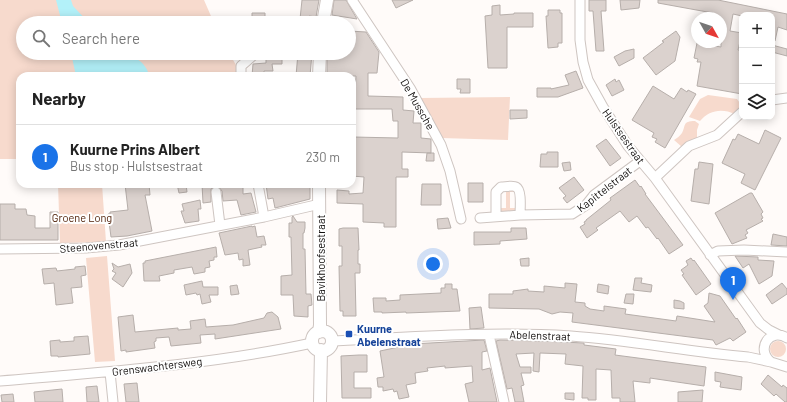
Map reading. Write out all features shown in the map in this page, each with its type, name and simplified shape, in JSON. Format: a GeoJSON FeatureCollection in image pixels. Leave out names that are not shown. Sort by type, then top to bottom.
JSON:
{"type":"FeatureCollection","features":[{"type":"Feature","properties":{"kind":"street"},"geometry":{"type":"LineString","coordinates":[[324,16],[327,0]]}},
{"type":"Feature","properties":{"kind":"street","name":"De Mussche"},"geometry":{"type":"LineString","coordinates":[[352,0],[406,83],[441,145],[450,171],[461,219]]}},
{"type":"Feature","properties":{"kind":"street","name":"Hulstsestraat"},"geometry":{"type":"LineString","coordinates":[[580,0],[581,51],[588,80],[609,117],[640,161],[655,178],[760,323],[766,356],[774,362]]}},
{"type":"Feature","properties":{"kind":"street"},"geometry":{"type":"LineString","coordinates":[[241,72],[241,66],[248,60]]}},
{"type":"Feature","properties":{"kind":"street"},"geometry":{"type":"LineString","coordinates":[[319,72],[320,60]]}},
{"type":"Feature","properties":{"kind":"street"},"geometry":{"type":"LineString","coordinates":[[775,100],[787,98]]}},
{"type":"Feature","properties":{"kind":"street"},"geometry":{"type":"LineString","coordinates":[[655,178],[689,146],[717,135],[739,115]]}},
{"type":"Feature","properties":{"kind":"street","name":"Kapittelstraat"},"geometry":{"type":"LineString","coordinates":[[480,218],[496,216],[572,214],[586,205],[594,196],[640,161]]}},
{"type":"Feature","properties":{"kind":"street"},"geometry":{"type":"LineString","coordinates":[[496,216],[496,192],[500,187],[515,186],[520,193],[520,215]]}},
{"type":"Feature","properties":{"kind":"street"},"geometry":{"type":"LineString","coordinates":[[259,188],[264,217]]}},
{"type":"Feature","properties":{"kind":"street","name":"Bavikhoofsestraat"},"geometry":{"type":"LineString","coordinates":[[319,188],[319,332]]}},
{"type":"Feature","properties":{"kind":"street"},"geometry":{"type":"LineString","coordinates":[[216,192],[220,225]]}},
{"type":"Feature","properties":{"kind":"street","name":"Steenovenstraat"},"geometry":{"type":"LineString","coordinates":[[0,249],[86,248],[119,245],[264,217],[320,204]]}},
{"type":"Feature","properties":{"kind":"street"},"geometry":{"type":"LineString","coordinates":[[710,255],[718,251],[744,250],[787,252]]}},
{"type":"Feature","properties":{"kind":"street","name":"Hulstsestraat"},"geometry":{"type":"LineString","coordinates":[[760,323],[785,337]]}},
{"type":"Feature","properties":{"kind":"street"},"geometry":{"type":"LineString","coordinates":[[316,346],[328,348],[331,341],[328,333],[319,332],[313,336],[316,346],[320,402]]}},
{"type":"Feature","properties":{"kind":"street","name":"Abelenstraat"},"geometry":{"type":"LineString","coordinates":[[331,341],[466,334],[572,336],[748,357],[774,362]]}},
{"type":"Feature","properties":{"kind":"street"},"geometry":{"type":"LineString","coordinates":[[489,334],[504,402]]}},
{"type":"Feature","properties":{"kind":"street"},"geometry":{"type":"LineString","coordinates":[[748,357],[765,345],[771,337],[785,337]]}},
{"type":"Feature","properties":{"kind":"street","name":"Grenswachtersweg"},"geometry":{"type":"LineString","coordinates":[[0,381],[110,372],[316,346]]}},
{"type":"Feature","properties":{"kind":"street"},"geometry":{"type":"LineString","coordinates":[[774,362],[787,360]]}},
{"type":"Feature","properties":{"kind":"street"},"geometry":{"type":"LineString","coordinates":[[774,362],[787,367]]}},
{"type":"Feature","properties":{"kind":"street"},"geometry":{"type":"LineString","coordinates":[[110,372],[113,402]]}},
{"type":"Feature","properties":{"kind":"green space"},"geometry":{"type":"Polygon","coordinates":[[[0,0],[204,0],[211,16],[16,16],[16,60],[233,60],[236,65],[237,72],[16,72],[16,159],[0,159],[0,0]]]}},
{"type":"Feature","properties":{"kind":"green space"},"geometry":{"type":"Polygon","coordinates":[[[708,95],[737,99],[739,102],[739,111],[735,114],[725,111],[712,112],[707,114],[700,121],[689,117],[700,99],[708,95]]]}},
{"type":"Feature","properties":{"kind":"green space"},"geometry":{"type":"Polygon","coordinates":[[[510,97],[508,140],[441,138],[419,98],[510,97]]]}},
{"type":"Feature","properties":{"kind":"green space"},"geometry":{"type":"Polygon","coordinates":[[[695,121],[699,124],[697,139],[682,147],[674,140],[682,133],[686,123],[695,121]]]}},
{"type":"Feature","properties":{"kind":"green space","name":"Groene Long"},"geometry":{"type":"Polygon","coordinates":[[[58,188],[102,188],[106,242],[60,243],[58,188]]]}},
{"type":"Feature","properties":{"kind":"green space"},"geometry":{"type":"Polygon","coordinates":[[[514,189],[516,192],[510,192],[510,208],[516,209],[514,212],[501,212],[499,208],[506,208],[506,192],[500,192],[514,189]]]}},
{"type":"Feature","properties":{"kind":"green space"},"geometry":{"type":"Polygon","coordinates":[[[107,256],[115,361],[95,362],[86,258],[107,256]]]}},
{"type":"Feature","properties":{"kind":"green space"},"geometry":{"type":"Polygon","coordinates":[[[778,341],[784,343],[786,349],[784,355],[778,357],[772,355],[770,349],[772,343],[778,341]]]}},
{"type":"Feature","properties":{"kind":"water"},"geometry":{"type":"Polygon","coordinates":[[[56,0],[71,0],[73,6],[82,16],[60,16],[56,0]]]}},
{"type":"Feature","properties":{"kind":"water"},"geometry":{"type":"Polygon","coordinates":[[[73,60],[138,60],[143,64],[148,72],[75,72],[73,60]]]}},
{"type":"Feature","properties":{"kind":"building"},"geometry":{"type":"Polygon","coordinates":[[[302,0],[319,0],[316,16],[300,16],[302,0]]]}},
{"type":"Feature","properties":{"kind":"building"},"geometry":{"type":"Polygon","coordinates":[[[334,0],[346,0],[355,16],[338,16],[332,15],[334,0]]]}},
{"type":"Feature","properties":{"kind":"building"},"geometry":{"type":"Polygon","coordinates":[[[392,0],[413,0],[396,8],[392,0]]]}},
{"type":"Feature","properties":{"kind":"building"},"geometry":{"type":"Polygon","coordinates":[[[589,0],[606,0],[606,11],[601,11],[604,51],[596,51],[593,11],[589,11],[589,0]]]}},
{"type":"Feature","properties":{"kind":"building"},"geometry":{"type":"Polygon","coordinates":[[[620,0],[640,0],[639,8],[621,10],[620,0]]]}},
{"type":"Feature","properties":{"kind":"building"},"geometry":{"type":"Polygon","coordinates":[[[658,0],[718,0],[787,14],[787,30],[778,27],[775,41],[775,12],[739,12],[739,15],[733,14],[730,31],[739,32],[739,93],[697,86],[701,62],[697,62],[698,59],[694,58],[696,48],[727,48],[727,12],[708,12],[658,3],[658,0]]]}},
{"type":"Feature","properties":{"kind":"building"},"geometry":{"type":"Polygon","coordinates":[[[500,5],[500,15],[533,13],[533,27],[507,27],[507,68],[488,68],[485,16],[492,15],[492,6],[500,5]]]}},
{"type":"Feature","properties":{"kind":"building"},"geometry":{"type":"Polygon","coordinates":[[[548,10],[560,10],[560,13],[562,13],[562,43],[558,43],[558,47],[548,48],[546,16],[548,16],[548,10]]]}},
{"type":"Feature","properties":{"kind":"building"},"geometry":{"type":"Polygon","coordinates":[[[252,13],[265,13],[265,16],[252,16],[252,13]]]}},
{"type":"Feature","properties":{"kind":"building"},"geometry":{"type":"Polygon","coordinates":[[[356,31],[366,32],[379,52],[377,73],[368,73],[368,96],[403,97],[403,110],[414,111],[413,123],[421,123],[421,138],[431,139],[431,153],[402,152],[402,169],[408,169],[408,177],[396,177],[396,227],[384,227],[384,223],[363,222],[363,204],[337,203],[337,190],[349,191],[349,194],[363,193],[364,177],[356,176],[356,137],[398,138],[398,121],[393,121],[392,109],[356,109],[356,72],[327,72],[327,60],[356,60],[356,31]]]}},
{"type":"Feature","properties":{"kind":"building"},"geometry":{"type":"Polygon","coordinates":[[[676,31],[680,37],[675,61],[656,75],[643,58],[676,31]]]}},
{"type":"Feature","properties":{"kind":"building"},"geometry":{"type":"Polygon","coordinates":[[[775,46],[787,49],[787,56],[775,53],[775,46]]]}},
{"type":"Feature","properties":{"kind":"building"},"geometry":{"type":"Polygon","coordinates":[[[634,49],[634,58],[619,66],[614,57],[625,51],[634,49]]]}},
{"type":"Feature","properties":{"kind":"building"},"geometry":{"type":"Polygon","coordinates":[[[266,60],[282,60],[282,64],[272,64],[273,71],[252,72],[253,64],[266,63],[266,60]]]}},
{"type":"Feature","properties":{"kind":"building"},"geometry":{"type":"Polygon","coordinates":[[[297,60],[311,60],[310,72],[296,72],[297,60]]]}},
{"type":"Feature","properties":{"kind":"building"},"geometry":{"type":"Polygon","coordinates":[[[576,71],[583,88],[558,97],[537,97],[537,88],[551,89],[569,85],[565,75],[576,71]]]}},
{"type":"Feature","properties":{"kind":"building"},"geometry":{"type":"Polygon","coordinates":[[[457,79],[470,79],[470,93],[460,93],[461,89],[457,89],[457,79]]]}},
{"type":"Feature","properties":{"kind":"building"},"geometry":{"type":"Polygon","coordinates":[[[615,79],[616,82],[619,80],[624,90],[612,96],[606,85],[615,79]]]}},
{"type":"Feature","properties":{"kind":"building"},"geometry":{"type":"Polygon","coordinates":[[[653,86],[674,99],[681,88],[687,92],[688,90],[696,94],[665,148],[655,142],[657,139],[652,137],[654,133],[632,120],[653,86]]]}},
{"type":"Feature","properties":{"kind":"building"},"geometry":{"type":"Polygon","coordinates":[[[510,110],[527,110],[527,118],[510,119],[510,110]]]}},
{"type":"Feature","properties":{"kind":"building"},"geometry":{"type":"Polygon","coordinates":[[[765,130],[781,138],[755,190],[741,183],[745,174],[722,163],[733,139],[735,140],[738,134],[759,144],[765,130]]]}},
{"type":"Feature","properties":{"kind":"building"},"geometry":{"type":"Polygon","coordinates":[[[606,139],[621,158],[610,166],[596,146],[606,139]]]}},
{"type":"Feature","properties":{"kind":"building"},"geometry":{"type":"Polygon","coordinates":[[[547,152],[558,152],[558,167],[540,167],[541,154],[547,154],[547,152]]]}},
{"type":"Feature","properties":{"kind":"building"},"geometry":{"type":"Polygon","coordinates":[[[427,153],[434,153],[434,161],[426,161],[427,153]]]}},
{"type":"Feature","properties":{"kind":"building"},"geometry":{"type":"Polygon","coordinates":[[[570,162],[571,170],[564,171],[562,163],[570,162]]]}},
{"type":"Feature","properties":{"kind":"building"},"geometry":{"type":"Polygon","coordinates":[[[699,162],[713,164],[709,204],[691,201],[695,169],[698,169],[699,162]]]}},
{"type":"Feature","properties":{"kind":"building"},"geometry":{"type":"Polygon","coordinates":[[[574,177],[584,190],[567,203],[563,198],[566,196],[559,188],[574,177]]]}},
{"type":"Feature","properties":{"kind":"building"},"geometry":{"type":"Polygon","coordinates":[[[635,180],[640,187],[641,186],[645,194],[683,245],[669,254],[658,238],[657,239],[648,227],[646,228],[637,216],[629,222],[620,211],[596,228],[598,230],[587,238],[580,227],[585,224],[584,222],[586,220],[611,200],[610,198],[635,180]]]}},
{"type":"Feature","properties":{"kind":"building"},"geometry":{"type":"Polygon","coordinates":[[[468,183],[483,183],[483,202],[468,202],[468,183]]]}},
{"type":"Feature","properties":{"kind":"building"},"geometry":{"type":"Polygon","coordinates":[[[422,184],[441,184],[441,205],[421,205],[422,184]]]}},
{"type":"Feature","properties":{"kind":"building"},"geometry":{"type":"Polygon","coordinates":[[[125,188],[149,188],[150,195],[145,195],[152,231],[127,236],[111,237],[108,214],[110,214],[110,212],[128,210],[125,188]]]}},
{"type":"Feature","properties":{"kind":"building"},"geometry":{"type":"Polygon","coordinates":[[[178,188],[186,188],[187,192],[179,193],[178,188]]]}},
{"type":"Feature","properties":{"kind":"building"},"geometry":{"type":"Polygon","coordinates":[[[202,188],[212,188],[211,189],[211,202],[203,203],[202,188]]]}},
{"type":"Feature","properties":{"kind":"building"},"geometry":{"type":"Polygon","coordinates":[[[220,188],[243,188],[243,194],[251,193],[256,212],[241,215],[237,200],[223,201],[222,191],[220,188]]]}},
{"type":"Feature","properties":{"kind":"building"},"geometry":{"type":"Polygon","coordinates":[[[267,188],[310,188],[310,199],[275,208],[273,198],[268,199],[267,188]]]}},
{"type":"Feature","properties":{"kind":"building"},"geometry":{"type":"Polygon","coordinates":[[[752,193],[763,212],[761,214],[763,218],[761,219],[763,221],[746,230],[748,233],[745,235],[747,238],[732,244],[715,213],[752,193]]]}},
{"type":"Feature","properties":{"kind":"building"},"geometry":{"type":"Polygon","coordinates":[[[200,200],[201,209],[198,209],[199,221],[185,223],[181,211],[184,211],[182,204],[200,200]]]}},
{"type":"Feature","properties":{"kind":"building"},"geometry":{"type":"Polygon","coordinates":[[[0,204],[15,204],[15,209],[26,209],[27,215],[35,216],[35,228],[50,228],[50,212],[58,212],[58,240],[0,240],[0,204]]]}},
{"type":"Feature","properties":{"kind":"building"},"geometry":{"type":"Polygon","coordinates":[[[293,216],[297,222],[305,222],[303,249],[305,249],[306,294],[311,294],[312,305],[308,306],[308,317],[294,316],[293,295],[281,295],[281,276],[292,275],[289,223],[292,223],[293,216]]]}},
{"type":"Feature","properties":{"kind":"building"},"geometry":{"type":"Polygon","coordinates":[[[448,218],[451,228],[438,229],[437,219],[448,218]]]}},
{"type":"Feature","properties":{"kind":"building"},"geometry":{"type":"Polygon","coordinates":[[[255,226],[257,237],[264,236],[266,245],[261,245],[262,247],[248,250],[250,265],[243,266],[243,259],[239,260],[238,253],[225,255],[219,233],[255,226]]]}},
{"type":"Feature","properties":{"kind":"building"},"geometry":{"type":"Polygon","coordinates":[[[358,228],[358,264],[360,264],[360,273],[355,273],[356,316],[343,316],[343,311],[340,311],[339,266],[342,266],[342,246],[339,246],[339,229],[358,228]]]}},
{"type":"Feature","properties":{"kind":"building"},"geometry":{"type":"Polygon","coordinates":[[[511,228],[526,228],[527,239],[500,241],[500,244],[474,245],[474,232],[511,232],[511,228]]]}},
{"type":"Feature","properties":{"kind":"building"},"geometry":{"type":"Polygon","coordinates":[[[773,234],[787,237],[787,246],[771,245],[773,234]]]}},
{"type":"Feature","properties":{"kind":"building"},"geometry":{"type":"Polygon","coordinates":[[[216,247],[217,257],[214,257],[214,260],[209,261],[210,267],[205,268],[205,272],[194,274],[192,267],[174,270],[174,273],[159,276],[160,281],[144,281],[143,263],[145,263],[145,261],[216,247]]]}},
{"type":"Feature","properties":{"kind":"building"},"geometry":{"type":"Polygon","coordinates":[[[735,256],[758,257],[758,260],[774,261],[772,276],[759,284],[749,264],[743,268],[735,256]]]}},
{"type":"Feature","properties":{"kind":"building"},"geometry":{"type":"Polygon","coordinates":[[[529,258],[529,266],[521,266],[520,259],[529,258]]]}},
{"type":"Feature","properties":{"kind":"building"},"geometry":{"type":"Polygon","coordinates":[[[691,258],[711,284],[696,295],[682,275],[684,274],[681,270],[688,265],[686,261],[691,258]]]}},
{"type":"Feature","properties":{"kind":"building"},"geometry":{"type":"Polygon","coordinates":[[[112,263],[118,267],[130,264],[132,273],[123,287],[112,279],[116,273],[112,271],[114,269],[112,263]]]}},
{"type":"Feature","properties":{"kind":"building"},"geometry":{"type":"Polygon","coordinates":[[[85,266],[86,275],[81,276],[82,287],[71,288],[73,303],[56,305],[54,283],[44,284],[42,269],[56,268],[57,271],[85,266]]]}},
{"type":"Feature","properties":{"kind":"building"},"geometry":{"type":"Polygon","coordinates":[[[635,278],[642,278],[641,283],[652,285],[651,292],[633,290],[635,278]]]}},
{"type":"Feature","properties":{"kind":"building"},"geometry":{"type":"Polygon","coordinates":[[[202,281],[203,287],[218,287],[218,295],[209,295],[211,302],[202,304],[200,294],[197,295],[196,293],[186,295],[184,285],[202,281]]]}},
{"type":"Feature","properties":{"kind":"building"},"geometry":{"type":"Polygon","coordinates":[[[565,283],[577,284],[575,302],[585,303],[585,306],[590,309],[604,311],[604,306],[626,309],[625,314],[676,321],[677,316],[715,322],[704,306],[708,303],[709,293],[720,296],[746,332],[733,341],[730,338],[716,345],[713,340],[572,322],[573,313],[560,312],[552,314],[539,309],[489,308],[489,294],[513,294],[513,291],[528,289],[528,291],[544,292],[544,286],[565,288],[565,283]]]}},
{"type":"Feature","properties":{"kind":"building"},"geometry":{"type":"Polygon","coordinates":[[[782,283],[787,289],[787,294],[772,304],[766,295],[782,283]]]}},
{"type":"Feature","properties":{"kind":"building"},"geometry":{"type":"Polygon","coordinates":[[[445,284],[452,284],[452,289],[457,289],[460,311],[406,313],[374,312],[373,298],[386,298],[386,301],[400,300],[400,295],[441,293],[441,288],[445,288],[445,284]]]}},
{"type":"Feature","properties":{"kind":"building"},"geometry":{"type":"Polygon","coordinates":[[[598,284],[609,286],[608,294],[597,292],[598,284]]]}},
{"type":"Feature","properties":{"kind":"building"},"geometry":{"type":"Polygon","coordinates":[[[237,285],[239,294],[231,295],[230,286],[237,285]]]}},
{"type":"Feature","properties":{"kind":"building"},"geometry":{"type":"Polygon","coordinates":[[[626,294],[634,294],[633,304],[624,303],[626,294]]]}},
{"type":"Feature","properties":{"kind":"building"},"geometry":{"type":"Polygon","coordinates":[[[674,300],[684,303],[684,309],[674,308],[674,300]]]}},
{"type":"Feature","properties":{"kind":"building"},"geometry":{"type":"Polygon","coordinates":[[[481,307],[484,328],[470,329],[469,308],[481,307]]]}},
{"type":"Feature","properties":{"kind":"building"},"geometry":{"type":"Polygon","coordinates":[[[272,312],[278,317],[281,329],[215,339],[215,334],[200,335],[201,343],[171,346],[169,337],[156,338],[156,341],[154,342],[155,348],[126,352],[126,350],[121,351],[118,317],[133,315],[135,332],[178,328],[178,330],[191,329],[190,321],[205,319],[206,327],[233,325],[264,318],[267,313],[272,312]]]}},
{"type":"Feature","properties":{"kind":"building"},"geometry":{"type":"Polygon","coordinates":[[[88,336],[90,354],[58,357],[51,356],[50,341],[74,341],[74,337],[88,336]]]}},
{"type":"Feature","properties":{"kind":"building"},"geometry":{"type":"Polygon","coordinates":[[[484,340],[487,351],[482,352],[482,370],[490,368],[497,402],[469,402],[465,384],[473,382],[472,366],[427,368],[428,371],[415,373],[416,383],[406,385],[409,397],[399,399],[397,391],[394,392],[393,389],[383,391],[383,387],[378,387],[377,378],[384,377],[380,351],[412,344],[484,340]]]}},
{"type":"Feature","properties":{"kind":"building"},"geometry":{"type":"Polygon","coordinates":[[[496,341],[584,343],[584,345],[616,349],[615,355],[706,367],[704,386],[650,378],[650,383],[633,381],[635,402],[620,402],[620,398],[612,398],[611,370],[596,369],[596,400],[588,400],[588,398],[582,398],[583,366],[565,364],[566,354],[540,353],[539,372],[533,371],[534,353],[516,354],[520,367],[531,367],[531,373],[521,373],[524,385],[521,386],[524,402],[515,402],[512,388],[507,389],[496,341]]]}},
{"type":"Feature","properties":{"kind":"building"},"geometry":{"type":"Polygon","coordinates":[[[367,355],[367,372],[354,372],[354,388],[371,388],[371,398],[342,398],[341,356],[367,355]]]}},
{"type":"Feature","properties":{"kind":"building"},"geometry":{"type":"Polygon","coordinates":[[[715,372],[742,377],[741,390],[720,387],[721,382],[715,381],[715,372]]]}},
{"type":"Feature","properties":{"kind":"building"},"geometry":{"type":"Polygon","coordinates":[[[768,375],[782,387],[783,385],[787,388],[787,402],[776,394],[774,396],[761,384],[768,375]]]}},
{"type":"Feature","properties":{"kind":"building"},"geometry":{"type":"Polygon","coordinates":[[[137,383],[139,402],[126,402],[124,384],[137,383]]]}},
{"type":"Feature","properties":{"kind":"building"},"geometry":{"type":"Polygon","coordinates":[[[97,386],[99,402],[87,402],[86,387],[97,386]]]}},
{"type":"Feature","properties":{"kind":"building"},"geometry":{"type":"Polygon","coordinates":[[[62,389],[63,402],[35,402],[34,392],[62,389]]]}},
{"type":"Feature","properties":{"kind":"building"},"geometry":{"type":"Polygon","coordinates":[[[703,390],[702,402],[678,402],[678,392],[703,390]]]}},
{"type":"Feature","properties":{"kind":"building"},"geometry":{"type":"Polygon","coordinates":[[[565,393],[574,393],[574,400],[565,399],[565,393]]]}},
{"type":"Feature","properties":{"kind":"building"},"geometry":{"type":"Polygon","coordinates":[[[13,394],[14,402],[2,402],[1,395],[13,394]]]}},
{"type":"Feature","properties":{"kind":"place","name":"Kuurne Prins Albert"},"geometry":{"type":"Point","coordinates":[733,300]}},
{"type":"Feature","properties":{"kind":"place","name":"Kuurne Abelenstraat"},"geometry":{"type":"Point","coordinates":[349,334]}}]}
